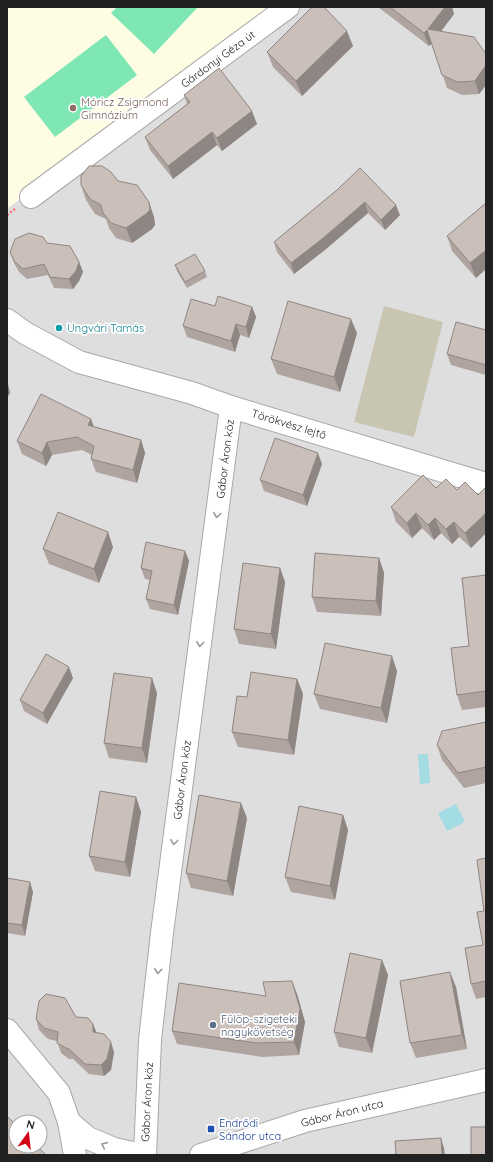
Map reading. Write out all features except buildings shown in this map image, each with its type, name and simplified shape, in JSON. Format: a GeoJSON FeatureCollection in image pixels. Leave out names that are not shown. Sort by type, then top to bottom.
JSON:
{"type":"FeatureCollection","features":[{"type":"Feature","properties":{"kind":"street","name":"Gárdonyi Géza út"},"geometry":{"type":"LineString","coordinates":[[31,197],[288,7]]}},
{"type":"Feature","properties":{"kind":"street","name":"Törökvész lejtő"},"geometry":{"type":"LineString","coordinates":[[7,320],[25,333],[79,362],[192,393],[231,407],[486,484]]}},
{"type":"Feature","properties":{"kind":"street","name":"Gábor Áron köz"},"geometry":{"type":"LineString","coordinates":[[143,1155],[150,1040],[231,407]]}},
{"type":"Feature","properties":{"kind":"street"},"geometry":{"type":"LineString","coordinates":[[7,1030],[59,1093],[69,1122],[75,1155]]}},
{"type":"Feature","properties":{"kind":"street","name":"Gábor Áron utca"},"geometry":{"type":"LineString","coordinates":[[201,1155],[305,1121],[486,1080]]}},
{"type":"Feature","properties":{"kind":"street"},"geometry":{"type":"LineString","coordinates":[[69,1122],[88,1138],[114,1150],[143,1155]]}},
{"type":"Feature","properties":{"kind":"shaded area"},"geometry":{"type":"Polygon","coordinates":[[[7,7],[486,7],[486,1155],[7,1155],[7,7]]]}},
{"type":"Feature","properties":{"kind":"shaded area","name":"Móricz Zsigmond Gimnázium"},"geometry":{"type":"Polygon","coordinates":[[[7,7],[271,7],[7,209],[7,7]]]}},
{"type":"Feature","properties":{"kind":"shaded area"},"geometry":{"type":"Polygon","coordinates":[[[384,306],[443,322],[414,437],[354,422],[384,306]]]}},
{"type":"Feature","properties":{"kind":"green space"},"geometry":{"type":"Polygon","coordinates":[[[117,7],[198,7],[154,54],[111,13],[117,7]]]}},
{"type":"Feature","properties":{"kind":"green space"},"geometry":{"type":"Polygon","coordinates":[[[106,35],[137,75],[55,137],[24,97],[106,35]]]}},
{"type":"Feature","properties":{"kind":"water"},"geometry":{"type":"Polygon","coordinates":[[[418,754],[428,754],[430,783],[420,784],[418,754]]]}},
{"type":"Feature","properties":{"kind":"water"},"geometry":{"type":"Polygon","coordinates":[[[456,804],[465,822],[447,831],[438,813],[456,804]]]}},
{"type":"Feature","properties":{"kind":"place","name":"Móricz Zsigmond Gimnázium"},"geometry":{"type":"Point","coordinates":[73,108]}},
{"type":"Feature","properties":{"kind":"place","name":"Ungvári Tamás"},"geometry":{"type":"Point","coordinates":[59,328]}},
{"type":"Feature","properties":{"kind":"place","name":"Fülöp-szigeteki nagykövetség"},"geometry":{"type":"Point","coordinates":[213,1025]}},
{"type":"Feature","properties":{"kind":"place","name":"Endrődi Sándor utca"},"geometry":{"type":"Point","coordinates":[211,1129]}}]}
